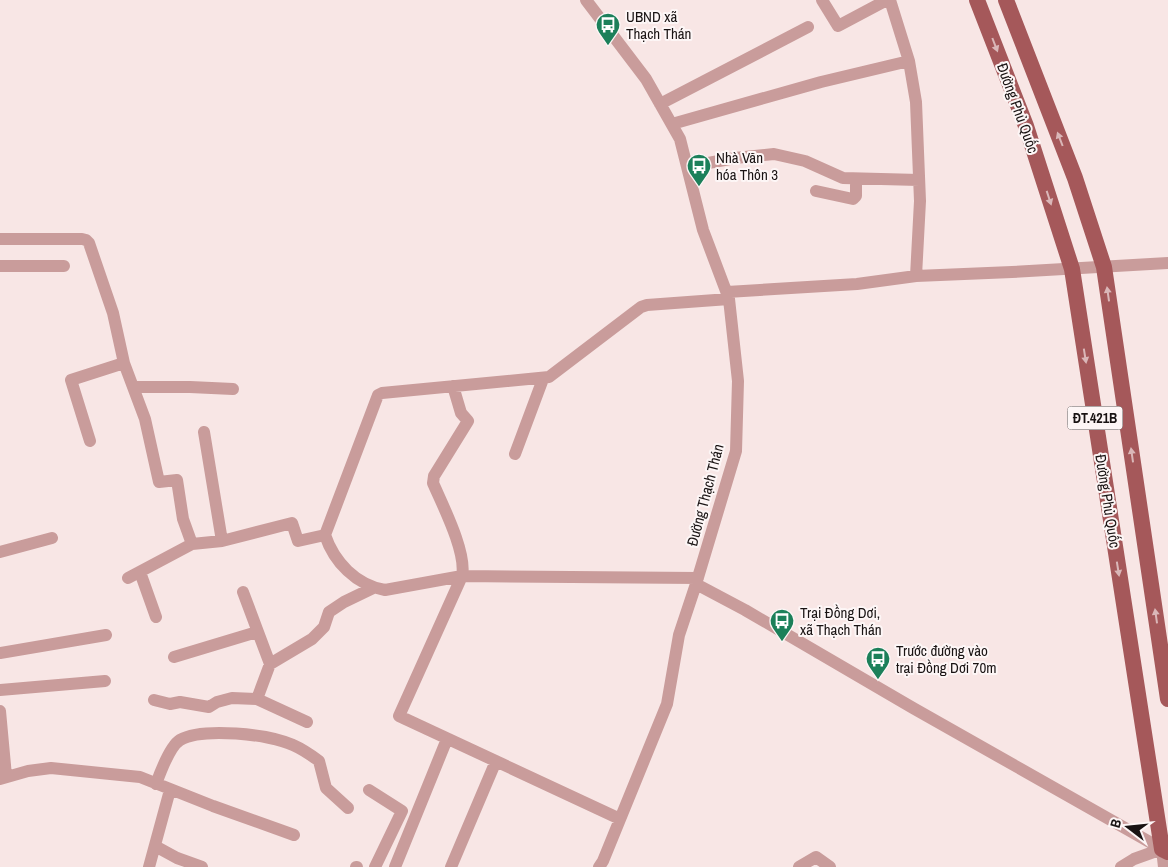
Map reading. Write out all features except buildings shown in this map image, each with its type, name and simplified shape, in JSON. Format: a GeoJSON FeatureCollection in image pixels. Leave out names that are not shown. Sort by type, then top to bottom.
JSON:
{"type":"FeatureCollection","features":[{"type":"Feature","properties":{"kind":"main road","name":"Đường Phủ Quốc"},"geometry":{"type":"LineString","coordinates":[[977,0],[1026,126],[1072,269],[1165,850]]}},
{"type":"Feature","properties":{"kind":"main road","name":"Đường Phủ Quốc"},"geometry":{"type":"LineString","coordinates":[[1006,0],[1074,178],[1104,267],[1168,699]]}},
{"type":"Feature","properties":{"kind":"street","name":"Đường Thạch Thán"},"geometry":{"type":"LineString","coordinates":[[586,0],[646,79],[680,139],[703,230],[728,295],[738,381],[736,451],[679,635],[667,704],[599,867]]}},
{"type":"Feature","properties":{"kind":"street"},"geometry":{"type":"LineString","coordinates":[[822,0],[838,26],[888,0],[909,61],[916,102],[920,201],[916,276]]}},
{"type":"Feature","properties":{"kind":"street"},"geometry":{"type":"LineString","coordinates":[[660,104],[808,27]]}},
{"type":"Feature","properties":{"kind":"street"},"geometry":{"type":"LineString","coordinates":[[672,124],[821,82],[909,61]]}},
{"type":"Feature","properties":{"kind":"street"},"geometry":{"type":"LineString","coordinates":[[687,167],[735,158],[774,154],[805,161],[843,178],[919,180]]}},
{"type":"Feature","properties":{"kind":"street"},"geometry":{"type":"LineString","coordinates":[[816,191],[853,199],[856,196],[856,179]]}},
{"type":"Feature","properties":{"kind":"street"},"geometry":{"type":"LineString","coordinates":[[0,240],[86,240],[89,243],[113,313],[124,363],[145,420],[160,482],[177,480],[183,519],[192,544]]}},
{"type":"Feature","properties":{"kind":"street"},"geometry":{"type":"LineString","coordinates":[[1165,850],[921,713],[697,581],[462,576],[385,590],[373,588],[354,577],[340,563],[329,547],[325,535],[378,395],[382,393],[453,386],[543,379],[555,374],[641,307],[647,305],[728,295],[857,284],[916,276],[1168,263]]}},
{"type":"Feature","properties":{"kind":"street"},"geometry":{"type":"LineString","coordinates":[[0,266],[64,266]]}},
{"type":"Feature","properties":{"kind":"street"},"geometry":{"type":"LineString","coordinates":[[90,441],[72,380],[124,363]]}},
{"type":"Feature","properties":{"kind":"street"},"geometry":{"type":"LineString","coordinates":[[515,454],[543,379]]}},
{"type":"Feature","properties":{"kind":"street"},"geometry":{"type":"LineString","coordinates":[[453,386],[461,413],[468,421],[434,476],[433,483],[463,561],[462,576],[399,716],[620,819]]}},
{"type":"Feature","properties":{"kind":"street"},"geometry":{"type":"LineString","coordinates":[[133,387],[234,389]]}},
{"type":"Feature","properties":{"kind":"street"},"geometry":{"type":"LineString","coordinates":[[204,432],[222,540]]}},
{"type":"Feature","properties":{"kind":"street"},"geometry":{"type":"LineString","coordinates":[[128,578],[192,544],[222,540],[292,523],[298,541],[325,535]]}},
{"type":"Feature","properties":{"kind":"street"},"geometry":{"type":"LineString","coordinates":[[0,552],[52,538]]}},
{"type":"Feature","properties":{"kind":"street"},"geometry":{"type":"LineString","coordinates":[[140,572],[156,617]]}},
{"type":"Feature","properties":{"kind":"street"},"geometry":{"type":"LineString","coordinates":[[257,699],[270,664],[312,639],[324,627],[328,612],[373,588]]}},
{"type":"Feature","properties":{"kind":"street"},"geometry":{"type":"LineString","coordinates":[[243,592],[270,664]]}},
{"type":"Feature","properties":{"kind":"street"},"geometry":{"type":"LineString","coordinates":[[174,657],[257,632]]}},
{"type":"Feature","properties":{"kind":"street"},"geometry":{"type":"LineString","coordinates":[[0,653],[106,635]]}},
{"type":"Feature","properties":{"kind":"street"},"geometry":{"type":"LineString","coordinates":[[0,690],[106,682]]}},
{"type":"Feature","properties":{"kind":"street"},"geometry":{"type":"LineString","coordinates":[[154,700],[170,704],[180,702],[209,706],[232,698],[257,699],[307,722]]}},
{"type":"Feature","properties":{"kind":"street"},"geometry":{"type":"LineString","coordinates":[[0,711],[3,778],[51,768],[140,777],[170,790],[294,835]]}},
{"type":"Feature","properties":{"kind":"street"},"geometry":{"type":"LineString","coordinates":[[156,784],[165,762],[178,741],[188,737],[215,733],[239,732],[292,744],[319,761],[326,788],[348,808]]}},
{"type":"Feature","properties":{"kind":"street"},"geometry":{"type":"LineString","coordinates":[[395,867],[447,739]]}},
{"type":"Feature","properties":{"kind":"street"},"geometry":{"type":"LineString","coordinates":[[451,867],[496,761]]}},
{"type":"Feature","properties":{"kind":"street"},"geometry":{"type":"LineString","coordinates":[[148,867],[170,790]]}},
{"type":"Feature","properties":{"kind":"street"},"geometry":{"type":"LineString","coordinates":[[369,790],[402,811],[375,867]]}},
{"type":"Feature","properties":{"kind":"street"},"geometry":{"type":"LineString","coordinates":[[155,846],[177,858],[202,867]]}},
{"type":"Feature","properties":{"kind":"street"},"geometry":{"type":"LineString","coordinates":[[1120,867],[1134,859],[1165,850]]}},
{"type":"Feature","properties":{"kind":"street","name":"Đường Phủ Quốc"},"geometry":{"type":"LineString","coordinates":[[1164,867],[1165,850]]}},
{"type":"Feature","properties":{"kind":"street"},"geometry":{"type":"LineString","coordinates":[[799,867],[816,857],[830,867]]}},
{"type":"Feature","properties":{"kind":"place","name":"UBND xã Thạch Thán"},"geometry":{"type":"Point","coordinates":[608,46]}},
{"type":"Feature","properties":{"kind":"place","name":"Nhà Văn hóa Thôn 3"},"geometry":{"type":"Point","coordinates":[699,187]}},
{"type":"Feature","properties":{"kind":"place","name":"Trại Đồng Dơi, xã Thạch Thán"},"geometry":{"type":"Point","coordinates":[782,642]}},
{"type":"Feature","properties":{"kind":"place","name":"Trước đường vào trại Đồng Dơi 70m"},"geometry":{"type":"Point","coordinates":[878,680]}}]}
